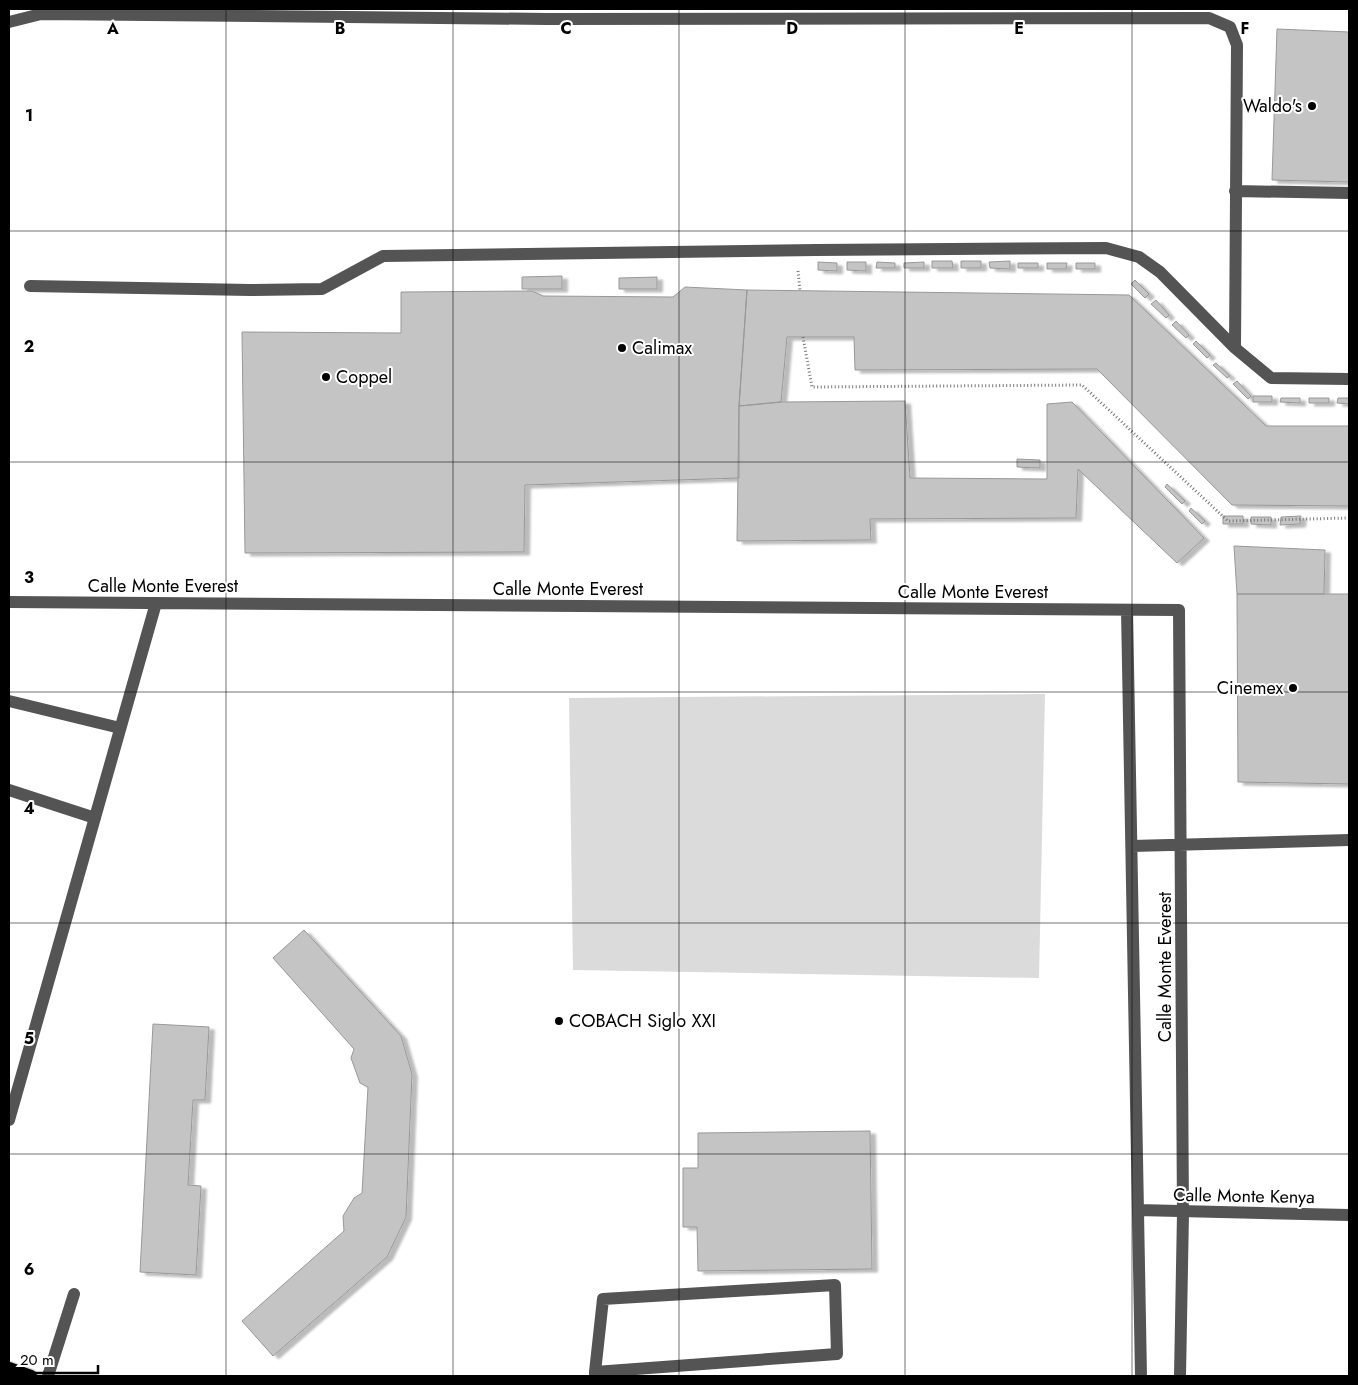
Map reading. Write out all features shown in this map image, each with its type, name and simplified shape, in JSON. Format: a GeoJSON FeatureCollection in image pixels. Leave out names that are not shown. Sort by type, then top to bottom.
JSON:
{"type":"FeatureCollection","features":[{"type":"Feature","properties":{"kind":"main road"},"geometry":{"type":"LineString","coordinates":[[9,1368],[31,1376]]}},
{"type":"Feature","properties":{"kind":"street"},"geometry":{"type":"LineString","coordinates":[[9,22],[37,11],[1209,18],[1230,26],[1237,45],[1235,348]]}},
{"type":"Feature","properties":{"kind":"street"},"geometry":{"type":"LineString","coordinates":[[1235,191],[1349,193]]}},
{"type":"Feature","properties":{"kind":"street"},"geometry":{"type":"LineString","coordinates":[[30,286],[250,290],[322,289],[383,256],[1106,248],[1139,257],[1160,272],[1235,348],[1271,378],[1349,379]]}},
{"type":"Feature","properties":{"kind":"street","name":"Calle Monte Everest"},"geometry":{"type":"LineString","coordinates":[[9,602],[1179,610],[1183,1213],[1180,1376]]}},
{"type":"Feature","properties":{"kind":"street"},"geometry":{"type":"LineString","coordinates":[[9,1120],[13,1088],[95,818],[156,603]]}},
{"type":"Feature","properties":{"kind":"street","name":"Calle Monte Everest"},"geometry":{"type":"LineString","coordinates":[[1127,610],[1141,1376]]}},
{"type":"Feature","properties":{"kind":"street"},"geometry":{"type":"LineString","coordinates":[[9,701],[120,728]]}},
{"type":"Feature","properties":{"kind":"street"},"geometry":{"type":"LineString","coordinates":[[9,790],[95,818]]}},
{"type":"Feature","properties":{"kind":"street"},"geometry":{"type":"LineString","coordinates":[[1132,846],[1349,840]]}},
{"type":"Feature","properties":{"kind":"street","name":"Calle Monte Kenya"},"geometry":{"type":"LineString","coordinates":[[1138,1210],[1183,1213],[1349,1215]]}},
{"type":"Feature","properties":{"kind":"street"},"geometry":{"type":"LineString","coordinates":[[835,1285],[837,1354],[595,1374],[603,1299],[835,1285]]}},
{"type":"Feature","properties":{"kind":"street"},"geometry":{"type":"LineString","coordinates":[[48,1376],[74,1294]]}},
{"type":"Feature","properties":{"kind":"path"},"geometry":{"type":"LineString","coordinates":[[803,337],[812,387],[1082,385],[1228,521],[1349,518]]}},
{"type":"Feature","properties":{"kind":"shaded area"},"geometry":{"type":"Polygon","coordinates":[[[1045,694],[1039,978],[573,970],[569,698],[1045,694]]]}},
{"type":"Feature","properties":{"kind":"building","name":"Waldo's"},"geometry":{"type":"Polygon","coordinates":[[[1277,29],[1349,32],[1349,182],[1272,180],[1277,29]]]}},
{"type":"Feature","properties":{"kind":"building"},"geometry":{"type":"Polygon","coordinates":[[[932,261],[952,261],[953,268],[932,268],[932,261]]]}},
{"type":"Feature","properties":{"kind":"building"},"geometry":{"type":"Polygon","coordinates":[[[961,261],[981,261],[981,268],[961,268],[961,261]]]}},
{"type":"Feature","properties":{"kind":"building"},"geometry":{"type":"Polygon","coordinates":[[[1010,261],[1010,269],[990,268],[989,262],[1010,261]]]}},
{"type":"Feature","properties":{"kind":"building"},"geometry":{"type":"Polygon","coordinates":[[[818,262],[837,263],[837,271],[818,270],[818,262]]]}},
{"type":"Feature","properties":{"kind":"building"},"geometry":{"type":"Polygon","coordinates":[[[847,262],[866,262],[866,271],[847,270],[847,262]]]}},
{"type":"Feature","properties":{"kind":"building"},"geometry":{"type":"Polygon","coordinates":[[[877,262],[895,263],[895,268],[876,268],[877,262]]]}},
{"type":"Feature","properties":{"kind":"building"},"geometry":{"type":"Polygon","coordinates":[[[924,262],[924,268],[904,268],[904,263],[924,262]]]}},
{"type":"Feature","properties":{"kind":"building"},"geometry":{"type":"Polygon","coordinates":[[[1018,263],[1038,263],[1038,268],[1018,268],[1018,263]]]}},
{"type":"Feature","properties":{"kind":"building"},"geometry":{"type":"Polygon","coordinates":[[[1047,263],[1067,263],[1066,269],[1047,269],[1047,263]]]}},
{"type":"Feature","properties":{"kind":"building"},"geometry":{"type":"Polygon","coordinates":[[[1076,263],[1095,263],[1095,269],[1076,269],[1076,263]]]}},
{"type":"Feature","properties":{"kind":"building"},"geometry":{"type":"Polygon","coordinates":[[[562,276],[562,289],[522,289],[522,277],[562,276]]]}},
{"type":"Feature","properties":{"kind":"building"},"geometry":{"type":"Polygon","coordinates":[[[657,277],[657,289],[619,289],[619,278],[657,277]]]}},
{"type":"Feature","properties":{"kind":"building"},"geometry":{"type":"Polygon","coordinates":[[[1135,280],[1149,294],[1145,298],[1131,284],[1135,280]]]}},
{"type":"Feature","properties":{"kind":"building"},"geometry":{"type":"Polygon","coordinates":[[[685,287],[747,290],[739,406],[739,478],[525,485],[524,552],[245,553],[242,332],[401,333],[401,292],[532,291],[543,296],[673,297],[685,287]]]}},
{"type":"Feature","properties":{"kind":"building"},"geometry":{"type":"Polygon","coordinates":[[[747,290],[1129,295],[1266,426],[1349,426],[1349,506],[1232,505],[1097,369],[855,370],[854,337],[787,337],[781,402],[739,406],[747,290]]]}},
{"type":"Feature","properties":{"kind":"building"},"geometry":{"type":"Polygon","coordinates":[[[1156,300],[1169,315],[1166,318],[1151,304],[1156,300]]]}},
{"type":"Feature","properties":{"kind":"building"},"geometry":{"type":"Polygon","coordinates":[[[1176,321],[1189,335],[1186,338],[1172,325],[1176,321]]]}},
{"type":"Feature","properties":{"kind":"building"},"geometry":{"type":"Polygon","coordinates":[[[1196,341],[1210,355],[1207,358],[1193,344],[1196,341]]]}},
{"type":"Feature","properties":{"kind":"building"},"geometry":{"type":"Polygon","coordinates":[[[1216,363],[1230,376],[1227,378],[1213,365],[1216,363]]]}},
{"type":"Feature","properties":{"kind":"building"},"geometry":{"type":"Polygon","coordinates":[[[1237,381],[1251,396],[1248,399],[1233,384],[1237,381]]]}},
{"type":"Feature","properties":{"kind":"building"},"geometry":{"type":"Polygon","coordinates":[[[1253,396],[1272,396],[1272,402],[1253,402],[1253,396]]]}},
{"type":"Feature","properties":{"kind":"building"},"geometry":{"type":"Polygon","coordinates":[[[1281,398],[1300,398],[1300,403],[1280,402],[1281,398]]]}},
{"type":"Feature","properties":{"kind":"building"},"geometry":{"type":"Polygon","coordinates":[[[1309,398],[1329,398],[1329,403],[1309,403],[1309,398]]]}},
{"type":"Feature","properties":{"kind":"building"},"geometry":{"type":"Polygon","coordinates":[[[1338,398],[1349,398],[1349,404],[1337,403],[1338,398]]]}},
{"type":"Feature","properties":{"kind":"building"},"geometry":{"type":"Polygon","coordinates":[[[905,401],[910,478],[1047,479],[1047,404],[1072,402],[1204,538],[1177,563],[1078,469],[1076,518],[870,519],[871,540],[737,541],[739,406],[781,402],[905,401]]]}},
{"type":"Feature","properties":{"kind":"building"},"geometry":{"type":"Polygon","coordinates":[[[1017,459],[1040,460],[1040,468],[1017,467],[1017,459]]]}},
{"type":"Feature","properties":{"kind":"building"},"geometry":{"type":"Polygon","coordinates":[[[1167,484],[1185,501],[1182,504],[1165,487],[1167,484]]]}},
{"type":"Feature","properties":{"kind":"building"},"geometry":{"type":"Polygon","coordinates":[[[1191,508],[1205,521],[1202,524],[1189,511],[1191,508]]]}},
{"type":"Feature","properties":{"kind":"building"},"geometry":{"type":"Polygon","coordinates":[[[1223,516],[1243,516],[1243,524],[1223,524],[1223,516]]]}},
{"type":"Feature","properties":{"kind":"building"},"geometry":{"type":"Polygon","coordinates":[[[1301,516],[1300,524],[1280,525],[1281,517],[1301,516]]]}},
{"type":"Feature","properties":{"kind":"building"},"geometry":{"type":"Polygon","coordinates":[[[1251,517],[1271,517],[1271,525],[1251,524],[1251,517]]]}},
{"type":"Feature","properties":{"kind":"building"},"geometry":{"type":"Polygon","coordinates":[[[1234,546],[1325,550],[1324,594],[1237,594],[1234,546]]]}},
{"type":"Feature","properties":{"kind":"building","name":"Cinemex"},"geometry":{"type":"Polygon","coordinates":[[[1237,594],[1349,594],[1349,784],[1238,782],[1237,594]]]}},
{"type":"Feature","properties":{"kind":"building"},"geometry":{"type":"Polygon","coordinates":[[[304,930],[401,1036],[412,1074],[406,1217],[387,1257],[273,1356],[242,1321],[344,1231],[343,1216],[354,1198],[362,1193],[368,1087],[360,1083],[351,1058],[354,1049],[273,958],[304,930]]]}},
{"type":"Feature","properties":{"kind":"building"},"geometry":{"type":"Polygon","coordinates":[[[153,1024],[209,1027],[205,1100],[193,1100],[188,1185],[201,1186],[196,1275],[140,1272],[153,1024]]]}},
{"type":"Feature","properties":{"kind":"building"},"geometry":{"type":"Polygon","coordinates":[[[870,1131],[872,1269],[698,1271],[697,1227],[683,1227],[683,1168],[698,1168],[698,1133],[870,1131]]]}},
{"type":"Feature","properties":{"kind":"place","name":"Waldo's"},"geometry":{"type":"Point","coordinates":[1312,106]}},
{"type":"Feature","properties":{"kind":"place","name":"Calimax"},"geometry":{"type":"Point","coordinates":[622,348]}},
{"type":"Feature","properties":{"kind":"place","name":"Coppel"},"geometry":{"type":"Point","coordinates":[326,377]}},
{"type":"Feature","properties":{"kind":"place","name":"Cinemex"},"geometry":{"type":"Point","coordinates":[1293,688]}},
{"type":"Feature","properties":{"kind":"place","name":"COBACH Siglo XXI"},"geometry":{"type":"Point","coordinates":[559,1021]}}]}
